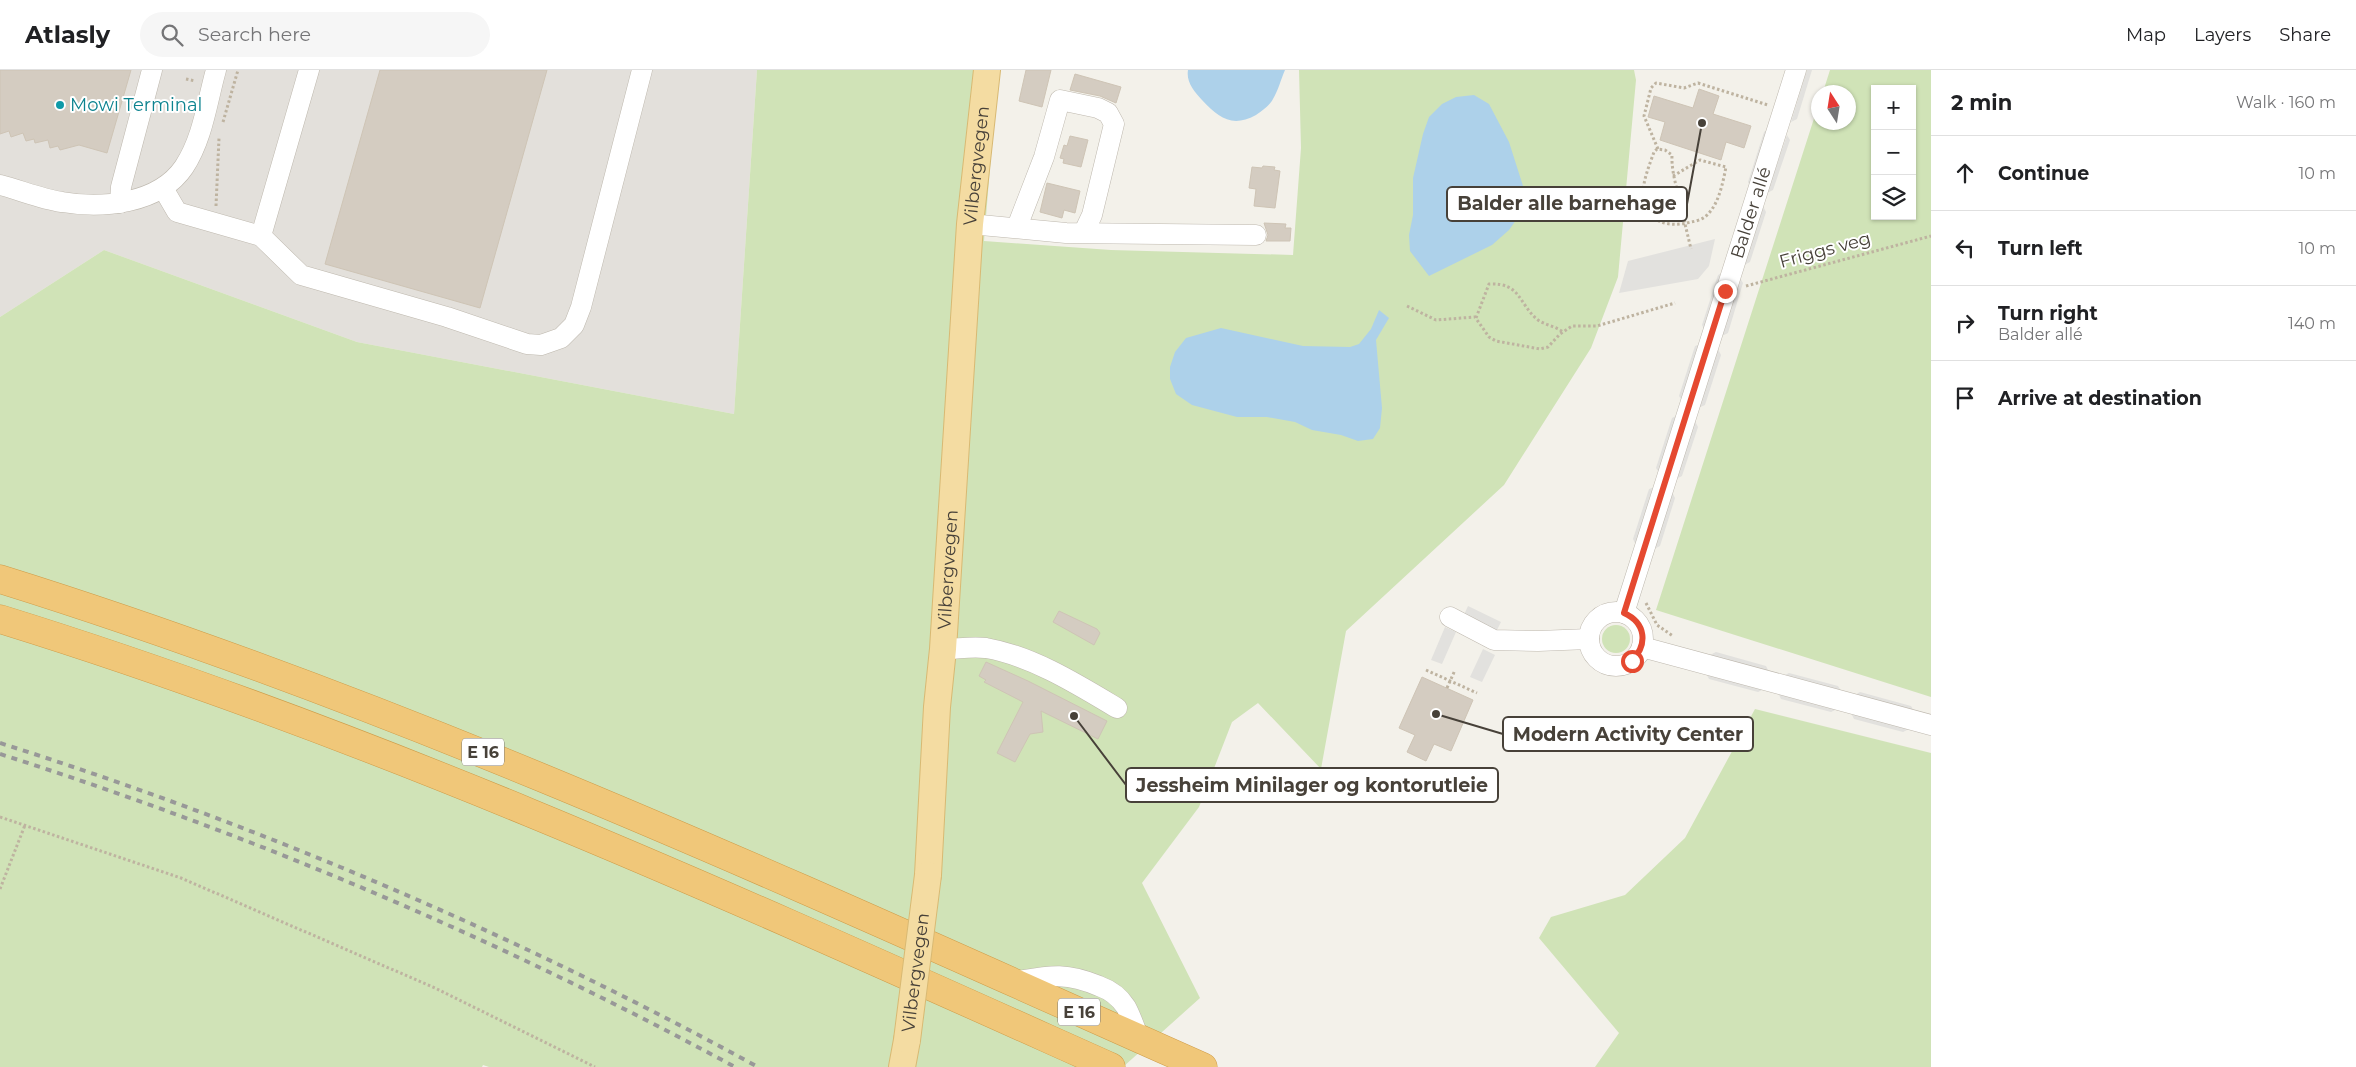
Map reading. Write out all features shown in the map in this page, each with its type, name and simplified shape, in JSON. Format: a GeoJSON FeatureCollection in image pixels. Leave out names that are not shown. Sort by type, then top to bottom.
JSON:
{"type":"FeatureCollection","features":[{"type":"Feature","properties":{"kind":"highway","name":"E 16"},"geometry":{"type":"LineString","coordinates":[[0,579],[242,659],[412,724],[651,822],[1203,1067]]}},
{"type":"Feature","properties":{"kind":"highway","name":"E 16"},"geometry":{"type":"LineString","coordinates":[[0,619],[122,658],[232,697],[459,784],[710,889],[1111,1067]]}},
{"type":"Feature","properties":{"kind":"main road","name":"Vilbergvegen"},"geometry":{"type":"LineString","coordinates":[[902,1066],[928,875],[970,224],[987,70]]}},
{"type":"Feature","properties":{"kind":"street"},"geometry":{"type":"LineString","coordinates":[[120,203],[121,187],[152,70]]}},
{"type":"Feature","properties":{"kind":"street"},"geometry":{"type":"LineString","coordinates":[[0,185],[62,202],[94,205],[120,203],[163,188],[184,167],[198,140],[216,70]]}},
{"type":"Feature","properties":{"kind":"street"},"geometry":{"type":"LineString","coordinates":[[261,236],[309,70]]}},
{"type":"Feature","properties":{"kind":"street"},"geometry":{"type":"LineString","coordinates":[[163,188],[177,212],[261,236],[301,275],[447,317],[517,342],[541,345],[551,343],[571,329],[581,306],[642,70]]}},
{"type":"Feature","properties":{"kind":"street","name":"Balder allé"},"geometry":{"type":"LineString","coordinates":[[1624,613],[1735,293],[1790,72]]}},
{"type":"Feature","properties":{"kind":"street"},"geometry":{"type":"LineString","coordinates":[[1017,227],[1044,157],[1060,100],[1098,108],[1108,113],[1114,124],[1092,215],[1084,232]]}},
{"type":"Feature","properties":{"kind":"street"},"geometry":{"type":"LineString","coordinates":[[970,224],[1066,233],[1256,235]]}},
{"type":"Feature","properties":{"kind":"street"},"geometry":{"type":"LineString","coordinates":[[1616,612],[1624,613],[1638,622],[1643,639],[1642,647],[1632,661],[1616,666],[1600,661],[1590,647],[1590,630],[1600,617],[1616,612]]}},
{"type":"Feature","properties":{"kind":"street"},"geometry":{"type":"LineString","coordinates":[[1450,617],[1494,640],[1589,639]]}},
{"type":"Feature","properties":{"kind":"street"},"geometry":{"type":"LineString","coordinates":[[1642,647],[1931,725]]}},
{"type":"Feature","properties":{"kind":"street"},"geometry":{"type":"LineString","coordinates":[[943,649],[984,648],[1007,654],[1039,666],[1117,708]]}},
{"type":"Feature","properties":{"kind":"path"},"geometry":{"type":"LineString","coordinates":[[222,124],[238,70]]}},
{"type":"Feature","properties":{"kind":"path"},"geometry":{"type":"LineString","coordinates":[[1658,149],[1644,116],[1651,88],[1656,83],[1684,88],[1698,83],[1768,106]]}},
{"type":"Feature","properties":{"kind":"path"},"geometry":{"type":"LineString","coordinates":[[215,222],[217,142],[220,133]]}},
{"type":"Feature","properties":{"kind":"path"},"geometry":{"type":"LineString","coordinates":[[1658,149],[1665,150],[1672,155],[1674,176],[1690,249]]}},
{"type":"Feature","properties":{"kind":"path"},"geometry":{"type":"LineString","coordinates":[[1658,149],[1654,152],[1644,185],[1645,205],[1654,219],[1663,224],[1686,224],[1700,220],[1708,215],[1717,198],[1726,167],[1700,160],[1674,176]]}},
{"type":"Feature","properties":{"kind":"path","name":"Friggs veg"},"geometry":{"type":"LineString","coordinates":[[1735,293],[1748,286],[1931,236]]}},
{"type":"Feature","properties":{"kind":"path"},"geometry":{"type":"LineString","coordinates":[[1735,293],[1748,286],[1750,277]]}},
{"type":"Feature","properties":{"kind":"path"},"geometry":{"type":"LineString","coordinates":[[1476,318],[1489,284],[1497,284],[1511,287],[1521,297],[1530,313],[1540,322],[1549,324],[1563,332]]}},
{"type":"Feature","properties":{"kind":"path"},"geometry":{"type":"LineString","coordinates":[[1476,318],[1489,337],[1496,341],[1533,348],[1548,347],[1572,326],[1597,326],[1675,303]]}},
{"type":"Feature","properties":{"kind":"path"},"geometry":{"type":"LineString","coordinates":[[1407,306],[1436,320],[1476,318]]}},
{"type":"Feature","properties":{"kind":"path"},"geometry":{"type":"LineString","coordinates":[[1646,596],[1648,610],[1657,625],[1673,636],[1682,638]]}},
{"type":"Feature","properties":{"kind":"path"},"geometry":{"type":"LineString","coordinates":[[1426,670],[1477,693]]}},
{"type":"Feature","properties":{"kind":"path"},"geometry":{"type":"LineString","coordinates":[[1448,688],[1455,670]]}},
{"type":"Feature","properties":{"kind":"path"},"geometry":{"type":"LineString","coordinates":[[0,817],[181,878],[435,988],[595,1067]]}},
{"type":"Feature","properties":{"kind":"path"},"geometry":{"type":"LineString","coordinates":[[0,889],[25,825]]}},
{"type":"Feature","properties":{"kind":"shaded area"},"geometry":{"type":"Polygon","coordinates":[[[0,70],[757,70],[734,414],[357,342],[104,250],[0,317],[0,70]]]}},
{"type":"Feature","properties":{"kind":"shaded area"},"geometry":{"type":"Polygon","coordinates":[[[1807,70],[1812,70],[1797,119],[1791,122],[1807,70]]]}},
{"type":"Feature","properties":{"kind":"shaded area"},"geometry":{"type":"Polygon","coordinates":[[[1769,129],[1751,188],[1748,182],[1764,132],[1769,129]]]}},
{"type":"Feature","properties":{"kind":"shaded area"},"geometry":{"type":"Polygon","coordinates":[[[1787,135],[1790,140],[1773,190],[1767,193],[1787,135]]]}},
{"type":"Feature","properties":{"kind":"shaded area"},"geometry":{"type":"Polygon","coordinates":[[[1763,206],[1766,212],[1750,262],[1744,265],[1763,206]]]}},
{"type":"Feature","properties":{"kind":"shaded area"},"geometry":{"type":"Polygon","coordinates":[[[1715,239],[1709,266],[1698,279],[1619,293],[1628,261],[1715,239]]]}},
{"type":"Feature","properties":{"kind":"shaded area"},"geometry":{"type":"Polygon","coordinates":[[[1724,272],[1705,331],[1702,325],[1718,275],[1724,272]]]}},
{"type":"Feature","properties":{"kind":"shaded area"},"geometry":{"type":"Polygon","coordinates":[[[1740,278],[1743,283],[1728,333],[1722,336],[1740,278]]]}},
{"type":"Feature","properties":{"kind":"shaded area"},"geometry":{"type":"Polygon","coordinates":[[[1701,344],[1683,402],[1679,396],[1695,346],[1701,344]]]}},
{"type":"Feature","properties":{"kind":"shaded area"},"geometry":{"type":"Polygon","coordinates":[[[1718,349],[1721,355],[1705,405],[1698,408],[1718,349]]]}},
{"type":"Feature","properties":{"kind":"shaded area"},"geometry":{"type":"Polygon","coordinates":[[[1678,415],[1660,474],[1656,468],[1672,418],[1678,415]]]}},
{"type":"Feature","properties":{"kind":"shaded area"},"geometry":{"type":"Polygon","coordinates":[[[1695,421],[1698,427],[1682,476],[1676,479],[1695,421]]]}},
{"type":"Feature","properties":{"kind":"shaded area"},"geometry":{"type":"Polygon","coordinates":[[[1655,487],[1636,545],[1633,539],[1649,489],[1655,487]]]}},
{"type":"Feature","properties":{"kind":"shaded area"},"geometry":{"type":"Polygon","coordinates":[[[1672,492],[1675,498],[1660,546],[1654,549],[1672,492]]]}},
{"type":"Feature","properties":{"kind":"shaded area"},"geometry":{"type":"Polygon","coordinates":[[[1468,606],[1501,622],[1496,632],[1463,617],[1468,606]]]}},
{"type":"Feature","properties":{"kind":"shaded area"},"geometry":{"type":"Polygon","coordinates":[[[1445,627],[1456,632],[1442,664],[1431,660],[1445,627]]]}},
{"type":"Feature","properties":{"kind":"shaded area"},"geometry":{"type":"Polygon","coordinates":[[[1483,649],[1495,655],[1482,682],[1470,677],[1483,649]]]}},
{"type":"Feature","properties":{"kind":"shaded area"},"geometry":{"type":"Polygon","coordinates":[[[1716,652],[1766,666],[1769,672],[1710,655],[1716,652]]]}},
{"type":"Feature","properties":{"kind":"shaded area"},"geometry":{"type":"Polygon","coordinates":[[[1706,673],[1764,689],[1758,692],[1709,679],[1706,673]]]}},
{"type":"Feature","properties":{"kind":"shaded area"},"geometry":{"type":"Polygon","coordinates":[[[1789,673],[1838,686],[1841,691],[1783,676],[1789,673]]]}},
{"type":"Feature","properties":{"kind":"shaded area"},"geometry":{"type":"Polygon","coordinates":[[[1860,692],[1911,706],[1914,711],[1855,695],[1860,692]]]}},
{"type":"Feature","properties":{"kind":"shaded area"},"geometry":{"type":"Polygon","coordinates":[[[1778,693],[1837,709],[1831,712],[1781,699],[1778,693]]]}},
{"type":"Feature","properties":{"kind":"shaded area"},"geometry":{"type":"Polygon","coordinates":[[[1851,713],[1909,729],[1903,732],[1854,719],[1851,713]]]}},
{"type":"Feature","properties":{"kind":"green space"},"geometry":{"type":"Polygon","coordinates":[[[757,70],[998,70],[984,241],[1111,250],[1293,255],[1301,148],[1299,70],[1634,70],[1636,80],[1618,277],[1591,348],[1504,485],[1346,631],[1321,769],[1258,703],[1232,722],[1199,807],[1142,883],[1200,998],[1123,1067],[489,1067],[483,1065],[482,1067],[0,1067],[0,317],[104,250],[357,342],[734,414],[757,70]]]}},
{"type":"Feature","properties":{"kind":"green space"},"geometry":{"type":"Polygon","coordinates":[[[1830,70],[1931,70],[1931,697],[1656,610],[1811,128],[1811,130],[1856,130],[1856,85],[1825,85],[1830,70]]]}},
{"type":"Feature","properties":{"kind":"green space"},"geometry":{"type":"Polygon","coordinates":[[[1616,625],[1626,629],[1630,639],[1626,649],[1616,653],[1606,649],[1602,639],[1606,629],[1616,625]]]}},
{"type":"Feature","properties":{"kind":"green space"},"geometry":{"type":"Polygon","coordinates":[[[1755,709],[1931,753],[1931,1067],[1595,1067],[1619,1033],[1539,938],[1551,917],[1625,895],[1685,838],[1755,709]]]}},
{"type":"Feature","properties":{"kind":"water"},"geometry":{"type":"Polygon","coordinates":[[[1188,70],[1285,70],[1275,96],[1268,106],[1247,119],[1233,121],[1214,112],[1202,100],[1189,82],[1188,70]]]}},
{"type":"Feature","properties":{"kind":"water"},"geometry":{"type":"Polygon","coordinates":[[[1474,95],[1489,104],[1509,142],[1523,186],[1521,213],[1509,230],[1492,245],[1429,276],[1410,251],[1409,235],[1413,215],[1413,178],[1423,134],[1429,117],[1442,104],[1456,97],[1474,95]]]}},
{"type":"Feature","properties":{"kind":"water"},"geometry":{"type":"Polygon","coordinates":[[[1379,310],[1389,318],[1376,340],[1382,408],[1380,428],[1373,439],[1358,441],[1341,435],[1312,430],[1295,422],[1267,417],[1237,417],[1192,405],[1176,394],[1170,379],[1170,367],[1175,352],[1186,338],[1221,328],[1303,346],[1350,347],[1359,344],[1371,329],[1379,310]]]}},
{"type":"Feature","properties":{"kind":"building","name":"Mowi Terminal"},"geometry":{"type":"Polygon","coordinates":[[[0,70],[131,70],[107,153],[79,145],[60,150],[58,146],[50,148],[48,140],[35,143],[34,139],[26,141],[23,133],[11,137],[9,131],[0,134],[0,70]]]}},
{"type":"Feature","properties":{"kind":"building"},"geometry":{"type":"Polygon","coordinates":[[[380,70],[547,70],[480,308],[325,264],[380,70]]]}},
{"type":"Feature","properties":{"kind":"building"},"geometry":{"type":"Polygon","coordinates":[[[1026,70],[1051,70],[1042,107],[1019,101],[1026,70]]]}},
{"type":"Feature","properties":{"kind":"building"},"geometry":{"type":"Polygon","coordinates":[[[1075,74],[1121,87],[1116,103],[1100,96],[1070,90],[1075,74]]]}},
{"type":"Feature","properties":{"kind":"building"},"geometry":{"type":"Polygon","coordinates":[[[1699,89],[1719,96],[1713,114],[1751,126],[1744,148],[1726,142],[1721,160],[1660,140],[1665,122],[1648,117],[1654,96],[1693,108],[1699,89]]]}},
{"type":"Feature","properties":{"kind":"building"},"geometry":{"type":"Polygon","coordinates":[[[1070,136],[1088,140],[1081,167],[1063,163],[1064,159],[1060,158],[1064,145],[1067,146],[1070,136]]]}},
{"type":"Feature","properties":{"kind":"building"},"geometry":{"type":"Polygon","coordinates":[[[1263,166],[1275,167],[1274,170],[1280,171],[1275,208],[1254,206],[1256,189],[1249,188],[1252,167],[1262,168],[1263,166]]]}},
{"type":"Feature","properties":{"kind":"building"},"geometry":{"type":"Polygon","coordinates":[[[1047,183],[1080,191],[1075,213],[1064,210],[1062,218],[1040,212],[1047,183]]]}},
{"type":"Feature","properties":{"kind":"building"},"geometry":{"type":"Polygon","coordinates":[[[1264,223],[1286,224],[1285,228],[1291,228],[1290,241],[1266,241],[1268,235],[1264,223]]]}},
{"type":"Feature","properties":{"kind":"building"},"geometry":{"type":"Polygon","coordinates":[[[1059,611],[1097,629],[1100,633],[1094,645],[1053,622],[1059,611]]]}},
{"type":"Feature","properties":{"kind":"building"},"geometry":{"type":"Polygon","coordinates":[[[986,662],[1107,721],[1098,739],[1041,711],[1043,732],[1030,734],[1015,762],[997,753],[1023,702],[984,682],[986,680],[979,676],[986,662]]]}},
{"type":"Feature","properties":{"kind":"building"},"geometry":{"type":"Polygon","coordinates":[[[1422,677],[1473,700],[1451,751],[1434,744],[1426,761],[1407,752],[1415,735],[1399,728],[1422,677]]]}},
{"type":"Feature","properties":{"kind":"railway"},"geometry":{"type":"LineString","coordinates":[[0,743],[98,775],[195,810],[387,887],[575,972],[758,1067]]}},
{"type":"Feature","properties":{"kind":"railway"},"geometry":{"type":"LineString","coordinates":[[0,754],[95,785],[189,819],[375,893],[557,976],[647,1020],[735,1067]]}},
{"type":"Feature","properties":{"kind":"place","name":"Mowi Terminal"},"geometry":{"type":"Point","coordinates":[60,105]}},
{"type":"Feature","properties":{"kind":"place","name":"Balder alle barnehage"},"geometry":{"type":"Point","coordinates":[1702,123]}},
{"type":"Feature","properties":{"kind":"place","name":"Modern Activity Center"},"geometry":{"type":"Point","coordinates":[1436,714]}},
{"type":"Feature","properties":{"kind":"place","name":"Jessheim Minilager og kontorutleie"},"geometry":{"type":"Point","coordinates":[1074,716]}},
{"type":"Feature","properties":{"kind":"route"},"geometry":{"type":"LineString","coordinates":[[1632,661],[1642,647],[1642,630],[1632,616],[1624,613],[1725,291]]}}]}
